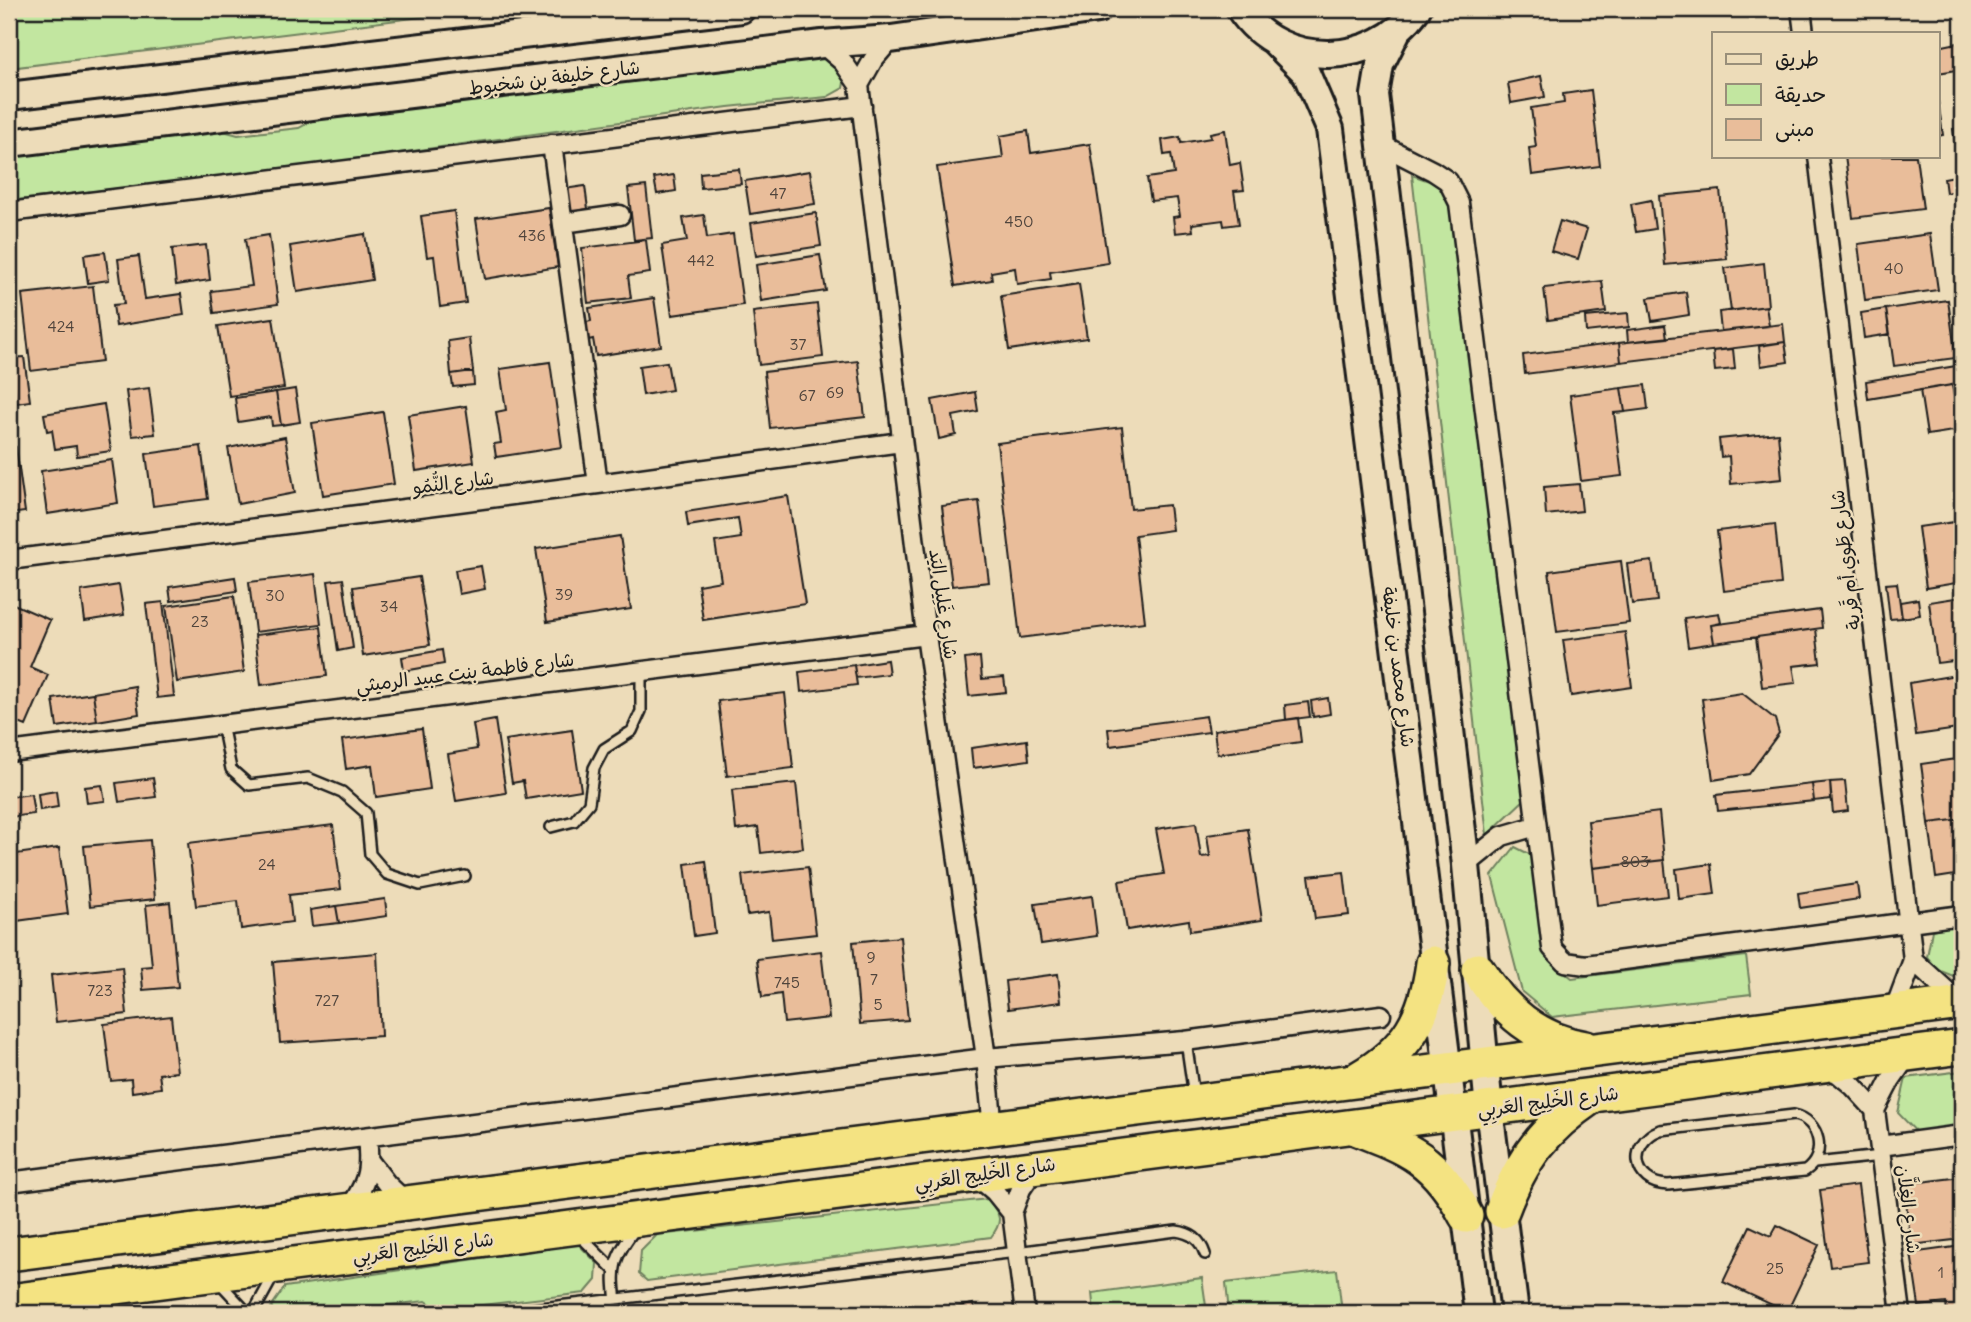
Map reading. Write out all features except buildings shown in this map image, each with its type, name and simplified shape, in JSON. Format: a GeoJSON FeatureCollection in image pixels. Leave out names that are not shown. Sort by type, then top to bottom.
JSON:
{"type":"FeatureCollection","features":[{"type":"Feature","properties":{"kind":"highway"},"geometry":{"type":"LineString","coordinates":[[1354,1081],[1383,1062],[1409,1039],[1423,1010],[1433,963]]}},
{"type":"Feature","properties":{"kind":"highway"},"geometry":{"type":"LineString","coordinates":[[1478,970],[1497,998],[1521,1021],[1558,1041],[1599,1049]]}},
{"type":"Feature","properties":{"kind":"highway"},"geometry":{"type":"LineString","coordinates":[[9,1254],[1961,1003]]}},
{"type":"Feature","properties":{"kind":"highway","name":"شارع الخَلِيج العَربِي"},"geometry":{"type":"LineString","coordinates":[[9,1301],[54,1300],[282,1265],[1962,1047]]}},
{"type":"Feature","properties":{"kind":"highway"},"geometry":{"type":"LineString","coordinates":[[1502,1211],[1518,1172],[1538,1142],[1560,1120],[1591,1097]]}},
{"type":"Feature","properties":{"kind":"highway"},"geometry":{"type":"LineString","coordinates":[[1350,1126],[1387,1139],[1421,1159],[1447,1184],[1466,1216]]}},
{"type":"Feature","properties":{"kind":"main road"},"geometry":{"type":"LineString","coordinates":[[9,96],[741,9]]}},
{"type":"Feature","properties":{"kind":"main road","name":"شارع خليفة بن شخبوط"},"geometry":{"type":"LineString","coordinates":[[9,143],[822,44],[891,38],[1098,9]]}},
{"type":"Feature","properties":{"kind":"main road"},"geometry":{"type":"LineString","coordinates":[[1273,40],[1303,52],[1336,55],[1368,48],[1397,31],[1418,9]]}},
{"type":"Feature","properties":{"kind":"main road","name":"شارع محمد بن خليفة"},"geometry":{"type":"LineString","coordinates":[[1237,10],[1273,40],[1306,73],[1330,129],[1412,773],[1433,963],[1454,1112],[1474,1311]]}},
{"type":"Feature","properties":{"kind":"main road"},"geometry":{"type":"LineString","coordinates":[[1397,31],[1380,65],[1375,95],[1478,970],[1489,1109],[1515,1313]]}},
{"type":"Feature","properties":{"kind":"street"},"geometry":{"type":"LineString","coordinates":[[1801,9],[1804,32]]}},
{"type":"Feature","properties":{"kind":"street"},"geometry":{"type":"LineString","coordinates":[[859,85],[891,38]]}},
{"type":"Feature","properties":{"kind":"street","name":"شارع غَلِيل اليَد"},"geometry":{"type":"LineString","coordinates":[[822,44],[843,62],[859,85],[901,442],[986,1058],[993,1128]]}},
{"type":"Feature","properties":{"kind":"street"},"geometry":{"type":"LineString","coordinates":[[9,212],[862,106]]}},
{"type":"Feature","properties":{"kind":"street"},"geometry":{"type":"LineString","coordinates":[[552,144],[598,484]]}},
{"type":"Feature","properties":{"kind":"street"},"geometry":{"type":"LineString","coordinates":[[1382,145],[1448,181],[1460,202],[1552,948],[1565,962],[1586,965],[1962,915]]}},
{"type":"Feature","properties":{"kind":"street","name":"شارع طَوي أم قَرية"},"geometry":{"type":"LineString","coordinates":[[1818,158],[1913,960],[1894,1011]]}},
{"type":"Feature","properties":{"kind":"street"},"geometry":{"type":"LineString","coordinates":[[563,223],[620,215]]}},
{"type":"Feature","properties":{"kind":"street","name":"شارع النُّمُو"},"geometry":{"type":"LineString","coordinates":[[9,560],[901,442]]}},
{"type":"Feature","properties":{"kind":"street","name":"شارع فاطمة بنت عبيد الرميثي"},"geometry":{"type":"LineString","coordinates":[[9,752],[926,635]]}},
{"type":"Feature","properties":{"kind":"street"},"geometry":{"type":"LineString","coordinates":[[1466,865],[1502,836],[1536,825]]}},
{"type":"Feature","properties":{"kind":"street"},"geometry":{"type":"LineString","coordinates":[[1913,960],[1961,1003]]}},
{"type":"Feature","properties":{"kind":"street"},"geometry":{"type":"LineString","coordinates":[[9,1182],[986,1058],[1185,1041],[1381,1015]]}},
{"type":"Feature","properties":{"kind":"street"},"geometry":{"type":"LineString","coordinates":[[1828,1065],[1853,1086],[1875,1110],[1890,1081],[1909,1054]]}},
{"type":"Feature","properties":{"kind":"street","name":"شارع الغِلاَّن"},"geometry":{"type":"LineString","coordinates":[[1875,1110],[1901,1313]]}},
{"type":"Feature","properties":{"kind":"street"},"geometry":{"type":"LineString","coordinates":[[1881,1151],[1962,1135]]}},
{"type":"Feature","properties":{"kind":"street"},"geometry":{"type":"LineString","coordinates":[[348,1211],[364,1186],[370,1162],[368,1138]]}},
{"type":"Feature","properties":{"kind":"street"},"geometry":{"type":"LineString","coordinates":[[370,1162],[387,1184],[407,1203]]}},
{"type":"Feature","properties":{"kind":"street"},"geometry":{"type":"LineString","coordinates":[[1025,1313],[1012,1213],[1021,1189],[1035,1167]]}},
{"type":"Feature","properties":{"kind":"street"},"geometry":{"type":"LineString","coordinates":[[975,1175],[995,1192],[1012,1213]]}},
{"type":"Feature","properties":{"kind":"lane"},"geometry":{"type":"LineString","coordinates":[[551,827],[575,821],[589,803],[594,768],[604,749],[632,731],[641,711],[640,671]]}},
{"type":"Feature","properties":{"kind":"lane"},"geometry":{"type":"LineString","coordinates":[[222,724],[231,769],[249,785],[308,778],[342,792],[366,813],[370,854],[387,874],[420,885],[465,876]]}},
{"type":"Feature","properties":{"kind":"lane"},"geometry":{"type":"LineString","coordinates":[[1185,1041],[1195,1101]]}},
{"type":"Feature","properties":{"kind":"lane"},"geometry":{"type":"LineString","coordinates":[[1815,1163],[1819,1151],[1815,1128],[1806,1119],[1794,1115],[1660,1130],[1645,1138],[1638,1153],[1638,1162],[1645,1177],[1660,1185],[1799,1172],[1815,1163],[1881,1151]]}},
{"type":"Feature","properties":{"kind":"lane"},"geometry":{"type":"LineString","coordinates":[[612,1269],[626,1242],[645,1218]]}},
{"type":"Feature","properties":{"kind":"lane"},"geometry":{"type":"LineString","coordinates":[[568,1228],[592,1246],[612,1269],[617,1313]]}},
{"type":"Feature","properties":{"kind":"lane"},"geometry":{"type":"LineString","coordinates":[[498,1313],[1176,1231],[1198,1240],[1205,1254]]}},
{"type":"Feature","properties":{"kind":"lane"},"geometry":{"type":"LineString","coordinates":[[209,1275],[251,1313],[282,1265]]}},
{"type":"Feature","properties":{"kind":"green space"},"geometry":{"type":"Polygon","coordinates":[[[9,9],[486,9],[9,68],[9,9]]]}},
{"type":"Feature","properties":{"kind":"green space"},"geometry":{"type":"Polygon","coordinates":[[[831,51],[847,67],[843,88],[827,97],[728,107],[269,171],[9,201],[9,155],[216,129],[238,135],[299,128],[326,113],[831,51]]]}},
{"type":"Feature","properties":{"kind":"green space"},"geometry":{"type":"Polygon","coordinates":[[[1412,175],[1447,187],[1525,799],[1487,835],[1412,175]]]}},
{"type":"Feature","properties":{"kind":"green space"},"geometry":{"type":"Polygon","coordinates":[[[1515,847],[1531,855],[1548,959],[1572,978],[1746,956],[1751,994],[1552,1017],[1522,992],[1492,876],[1515,847]]]}},
{"type":"Feature","properties":{"kind":"green space"},"geometry":{"type":"Polygon","coordinates":[[[1962,923],[1961,979],[1938,970],[1927,957],[1932,930],[1962,923]]]}},
{"type":"Feature","properties":{"kind":"green space"},"geometry":{"type":"Polygon","coordinates":[[[1962,1071],[1962,1135],[1924,1140],[1898,1113],[1906,1078],[1962,1071]]]}},
{"type":"Feature","properties":{"kind":"green space"},"geometry":{"type":"Polygon","coordinates":[[[988,1199],[999,1218],[998,1226],[991,1237],[647,1281],[639,1274],[641,1251],[657,1235],[988,1199]]]}},
{"type":"Feature","properties":{"kind":"green space"},"geometry":{"type":"Polygon","coordinates":[[[578,1244],[597,1263],[596,1280],[585,1293],[440,1310],[426,1301],[315,1313],[276,1313],[271,1307],[285,1287],[578,1244]]]}},
{"type":"Feature","properties":{"kind":"green space"},"geometry":{"type":"Polygon","coordinates":[[[1337,1270],[1341,1304],[1321,1307],[1322,1313],[1229,1313],[1226,1283],[1337,1270]]]}},
{"type":"Feature","properties":{"kind":"green space"},"geometry":{"type":"Polygon","coordinates":[[[1202,1278],[1207,1313],[1094,1313],[1092,1293],[1202,1278]]]}}]}
